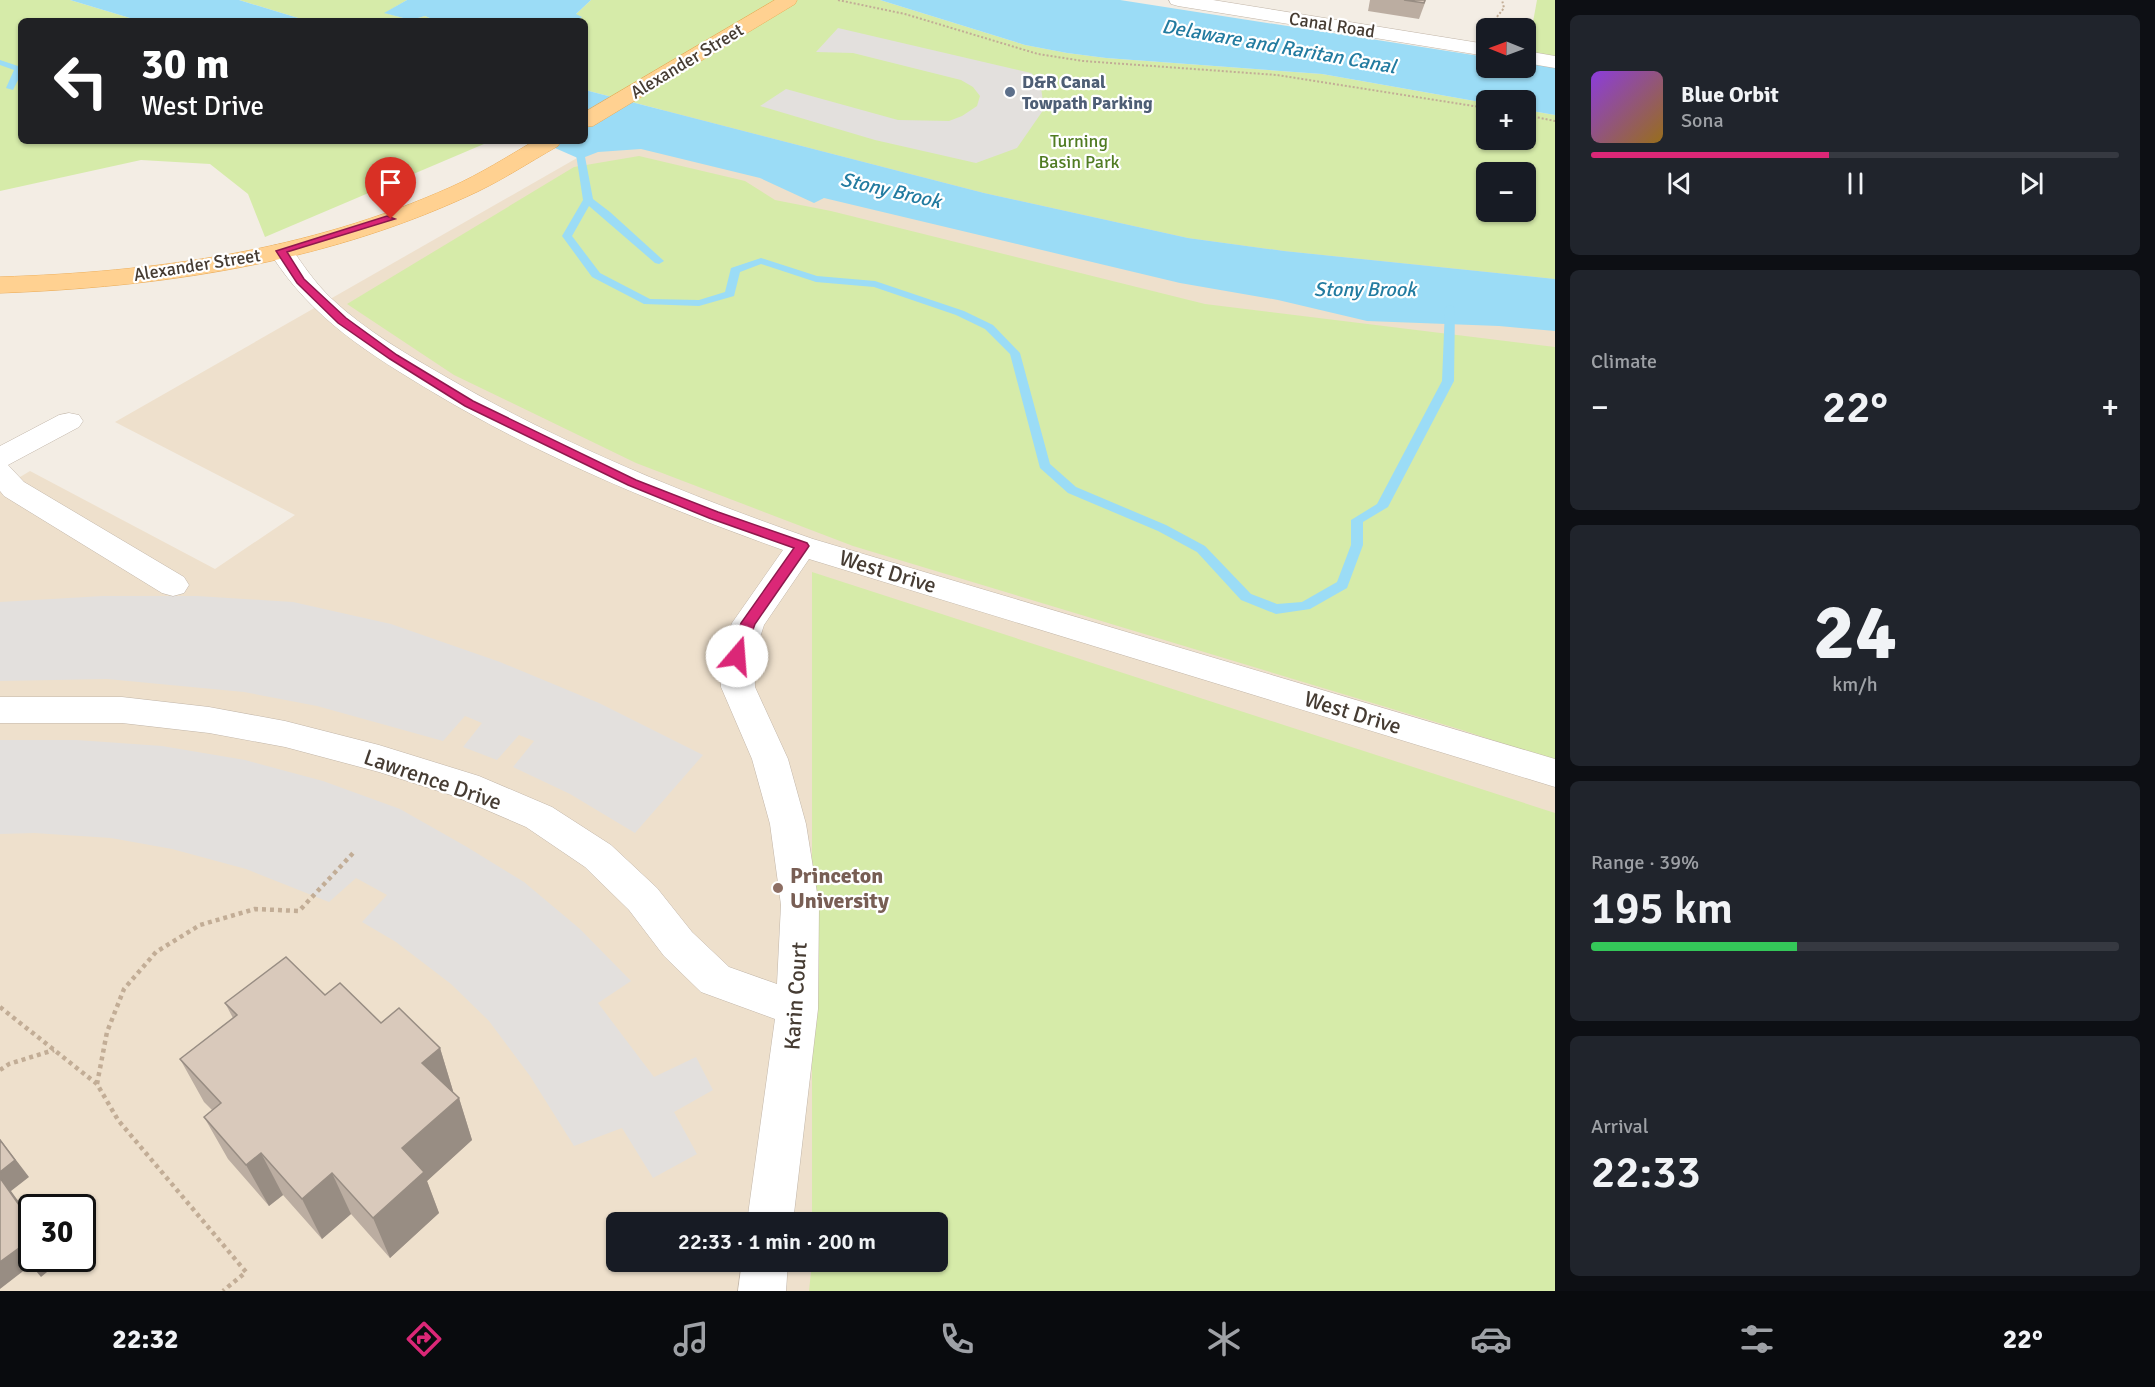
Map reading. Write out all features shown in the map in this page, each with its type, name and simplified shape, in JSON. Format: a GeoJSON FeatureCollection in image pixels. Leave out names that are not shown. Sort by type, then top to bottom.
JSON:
{"type":"FeatureCollection","features":[{"type":"Feature","properties":{"kind":"main road","name":"Alexander Street"},"geometry":{"type":"LineString","coordinates":[[588,119],[788,0]]}},
{"type":"Feature","properties":{"kind":"main road","name":"Alexander Street"},"geometry":{"type":"LineString","coordinates":[[0,285],[76,281],[188,270],[246,260],[281,251],[408,213],[474,185],[545,144]]}},
{"type":"Feature","properties":{"kind":"street","name":"Canal Road"},"geometry":{"type":"LineString","coordinates":[[1178,0],[1476,48]]}},
{"type":"Feature","properties":{"kind":"street"},"geometry":{"type":"LineString","coordinates":[[1536,59],[1555,62]]}},
{"type":"Feature","properties":{"kind":"street","name":"West Drive"},"geometry":{"type":"LineString","coordinates":[[281,251],[300,281],[342,320],[394,357],[469,403],[632,482],[713,515],[802,546],[1555,773]]}},
{"type":"Feature","properties":{"kind":"street"},"geometry":{"type":"LineString","coordinates":[[0,458],[69,421]]}},
{"type":"Feature","properties":{"kind":"street"},"geometry":{"type":"LineString","coordinates":[[0,472],[14,489],[173,585]]}},
{"type":"Feature","properties":{"kind":"street","name":"Karin Court"},"geometry":{"type":"LineString","coordinates":[[771,1212],[797,1008],[800,905],[788,824],[770,759],[738,687],[737,656],[748,623],[802,546]]}},
{"type":"Feature","properties":{"kind":"street","name":"Lawrence Drive"},"geometry":{"type":"LineString","coordinates":[[0,710],[122,710],[209,720],[285,734],[379,759],[466,786],[539,817],[598,856],[643,899],[678,944],[716,980],[797,1008]]}},
{"type":"Feature","properties":{"kind":"street"},"geometry":{"type":"LineString","coordinates":[[762,1291],[764,1272]]}},
{"type":"Feature","properties":{"kind":"path"},"geometry":{"type":"LineString","coordinates":[[838,0],[904,14],[1038,54],[1083,61],[1277,75],[1476,106]]}},
{"type":"Feature","properties":{"kind":"path"},"geometry":{"type":"LineString","coordinates":[[1536,117],[1555,121]]}},
{"type":"Feature","properties":{"kind":"path"},"geometry":{"type":"LineString","coordinates":[[97,1084],[106,1032],[124,989],[156,952],[200,925],[255,909],[299,911],[354,851]]}},
{"type":"Feature","properties":{"kind":"path"},"geometry":{"type":"LineString","coordinates":[[0,1007],[97,1084],[118,1120],[246,1272],[223,1291]]}},
{"type":"Feature","properties":{"kind":"path"},"geometry":{"type":"LineString","coordinates":[[0,1070],[9,1064],[54,1050]]}},
{"type":"Feature","properties":{"kind":"shaded area","name":"D&R Canal Towpath Parking"},"geometry":{"type":"Polygon","coordinates":[[[838,28],[1031,73],[1040,80],[1044,109],[1017,148],[976,163],[875,140],[760,106],[786,89],[898,120],[949,121],[977,106],[980,96],[973,87],[961,80],[853,53],[816,52],[838,28]]]}},
{"type":"Feature","properties":{"kind":"shaded area","name":"Princeton University"},"geometry":{"type":"Polygon","coordinates":[[[668,106],[1555,275],[1555,1291],[0,1291],[0,489],[30,471],[215,569],[295,515],[115,422],[668,106]]]}},
{"type":"Feature","properties":{"kind":"shaded area"},"geometry":{"type":"Polygon","coordinates":[[[103,596],[197,596],[293,602],[391,624],[500,662],[599,703],[703,755],[635,833],[570,794],[513,767],[534,741],[519,735],[497,760],[463,747],[482,723],[465,716],[443,741],[317,706],[244,692],[107,679],[0,681],[0,602],[103,596]]]}},
{"type":"Feature","properties":{"kind":"shaded area"},"geometry":{"type":"Polygon","coordinates":[[[0,740],[77,740],[162,746],[245,760],[323,781],[400,809],[467,847],[524,882],[580,929],[631,981],[598,1003],[654,1077],[696,1057],[713,1090],[674,1112],[697,1154],[653,1178],[622,1128],[574,1146],[530,1076],[489,1021],[451,984],[396,942],[362,922],[387,895],[356,878],[329,902],[246,869],[172,849],[111,838],[34,833],[0,834],[0,740]]]}},
{"type":"Feature","properties":{"kind":"green space"},"geometry":{"type":"Polygon","coordinates":[[[0,0],[70,0],[130,18],[18,18],[18,144],[484,144],[265,237],[248,194],[210,164],[141,160],[0,191],[0,0]]]}},
{"type":"Feature","properties":{"kind":"green space"},"geometry":{"type":"Polygon","coordinates":[[[239,0],[407,0],[385,13],[404,18],[298,18],[239,0]]]}},
{"type":"Feature","properties":{"kind":"green space","name":"Turning Basin Park"},"geometry":{"type":"Polygon","coordinates":[[[591,0],[880,0],[1025,45],[1067,53],[1322,74],[1476,101],[1476,150],[1536,150],[1536,112],[1555,115],[1555,279],[1284,251],[1188,238],[984,193],[588,91],[588,18],[575,15],[591,0]]]}},
{"type":"Feature","properties":{"kind":"green space"},"geometry":{"type":"Polygon","coordinates":[[[1537,0],[1555,0],[1555,68],[1536,65],[1536,18],[1534,18],[1537,0]]]}},
{"type":"Feature","properties":{"kind":"green space"},"geometry":{"type":"Polygon","coordinates":[[[639,156],[745,181],[775,200],[831,211],[1205,304],[1555,347],[1555,761],[1462,730],[853,546],[636,463],[454,375],[347,304],[574,167],[639,156]]]}},
{"type":"Feature","properties":{"kind":"green space"},"geometry":{"type":"Polygon","coordinates":[[[812,572],[1555,813],[1555,1291],[809,1291],[811,1272],[948,1272],[948,1212],[812,1212],[812,572]]]}},
{"type":"Feature","properties":{"kind":"water"},"geometry":{"type":"Polygon","coordinates":[[[70,0],[239,0],[298,18],[130,18],[70,0]]]}},
{"type":"Feature","properties":{"kind":"water"},"geometry":{"type":"Polygon","coordinates":[[[407,0],[591,0],[576,14],[581,18],[430,18],[425,16],[403,18],[384,13],[407,0]]]}},
{"type":"Feature","properties":{"kind":"water","name":"Delaware and Raritan Canal"},"geometry":{"type":"Polygon","coordinates":[[[880,0],[1120,0],[1476,55],[1476,78],[1536,78],[1536,65],[1555,68],[1555,115],[1536,112],[1536,90],[1476,90],[1476,101],[1322,74],[1106,58],[1025,45],[880,0]]]}},
{"type":"Feature","properties":{"kind":"water","name":"Stony Brook"},"geometry":{"type":"Polygon","coordinates":[[[588,91],[984,193],[1188,238],[1284,251],[1555,279],[1555,331],[1499,326],[1367,321],[1278,300],[1180,283],[824,198],[814,203],[760,178],[641,149],[598,152],[580,159],[546,144],[588,144],[588,91]]]}},
{"type":"Feature","properties":{"kind":"building"},"geometry":{"type":"Polygon","coordinates":[[[1404,0],[1425,0],[1424,3],[1404,0]]]}},
{"type":"Feature","properties":{"kind":"building"},"geometry":{"type":"Polygon","coordinates":[[[286,957],[325,995],[340,983],[381,1023],[399,1008],[440,1048],[422,1063],[459,1098],[402,1148],[424,1172],[373,1218],[332,1173],[302,1199],[261,1153],[246,1165],[204,1117],[221,1103],[180,1059],[237,1015],[225,1003],[286,957]]]}},
{"type":"Feature","properties":{"kind":"building"},"geometry":{"type":"Polygon","coordinates":[[[0,1140],[15,1160],[0,1172],[0,1140]]]}},
{"type":"Feature","properties":{"kind":"building"},"geometry":{"type":"Polygon","coordinates":[[[0,1178],[18,1204],[18,1249],[0,1262],[0,1178]]]}},
{"type":"Feature","properties":{"kind":"waterway"},"geometry":{"type":"LineString","coordinates":[[0,62],[18,69]]}},
{"type":"Feature","properties":{"kind":"waterway"},"geometry":{"type":"LineString","coordinates":[[10,88],[18,71]]}},
{"type":"Feature","properties":{"kind":"waterway"},"geometry":{"type":"LineString","coordinates":[[579,144],[588,200]]}},
{"type":"Feature","properties":{"kind":"waterway"},"geometry":{"type":"LineString","coordinates":[[588,200],[659,261]]}},
{"type":"Feature","properties":{"kind":"waterway"},"geometry":{"type":"LineString","coordinates":[[588,200],[567,236],[596,275],[648,302],[699,303],[730,294],[735,270],[761,261],[816,279],[875,284],[960,313],[989,327],[1015,353],[1044,465],[1072,490],[1162,528],[1201,549],[1246,597],[1276,609],[1305,606],[1342,585],[1357,545],[1357,520],[1382,507],[1448,381],[1450,308]]}},
{"type":"Feature","properties":{"kind":"place","name":"D&R Canal Towpath Parking"},"geometry":{"type":"Point","coordinates":[1010,92]}},
{"type":"Feature","properties":{"kind":"place","name":"Princeton University"},"geometry":{"type":"Point","coordinates":[778,888]}},
{"type":"Feature","properties":{"kind":"route"},"geometry":{"type":"LineString","coordinates":[[391,219],[281,251],[300,281],[342,320],[394,357],[469,403],[632,482],[713,515],[802,546],[748,623],[737,656]]}}]}
